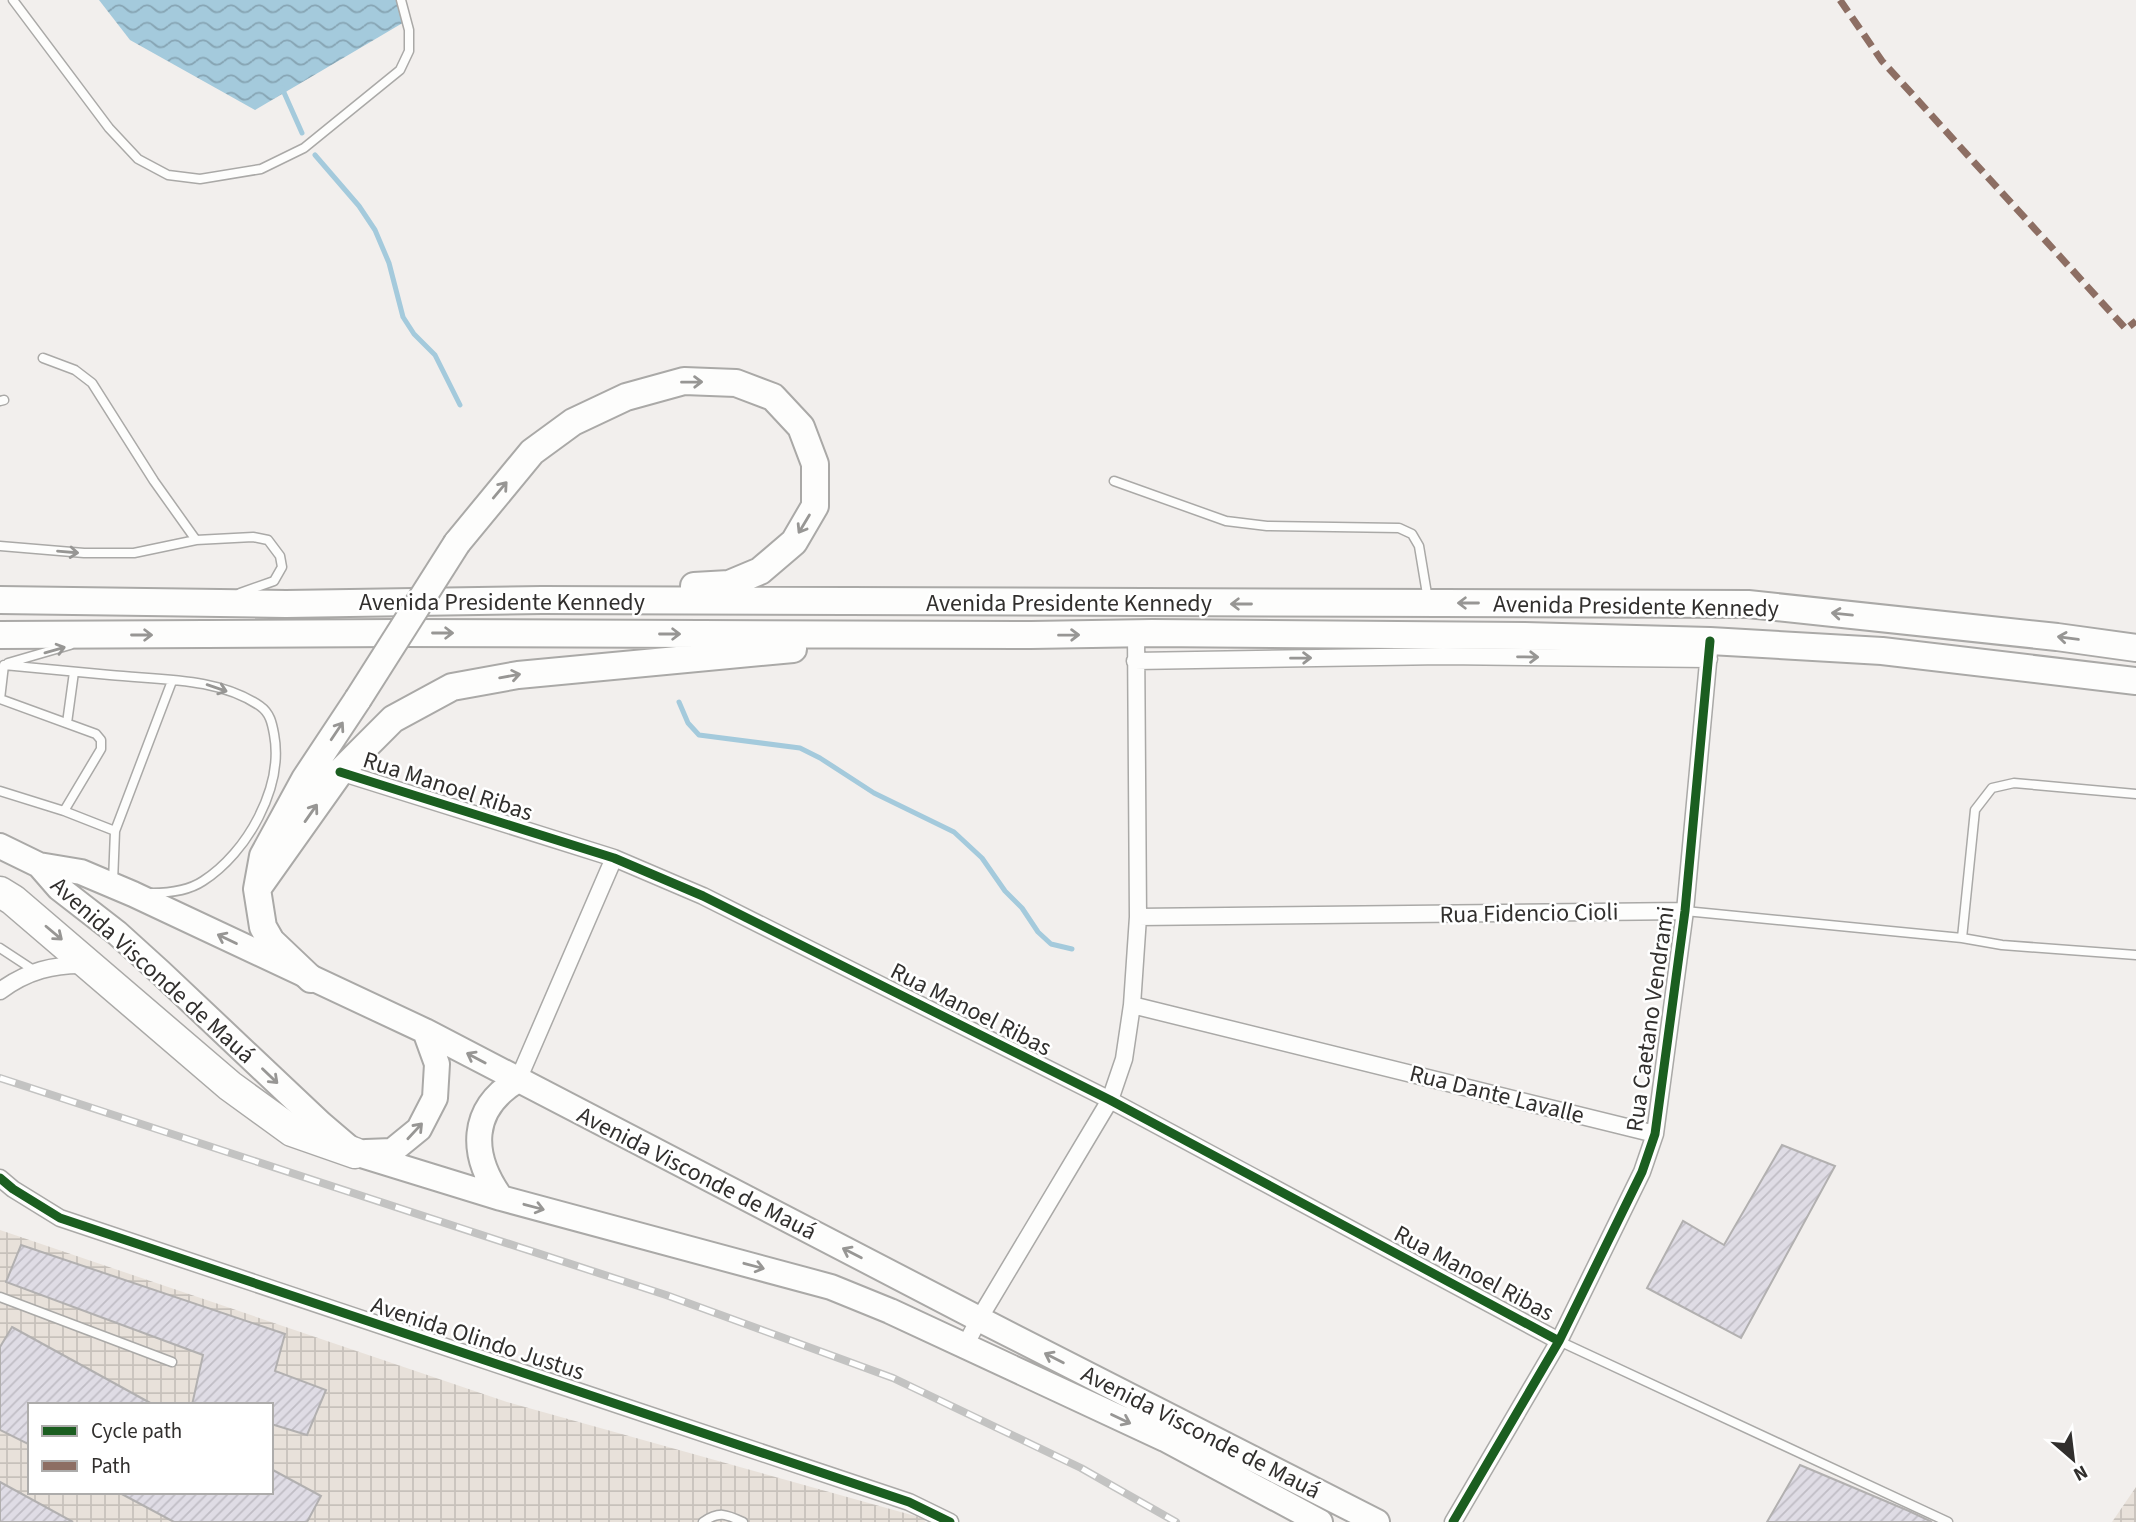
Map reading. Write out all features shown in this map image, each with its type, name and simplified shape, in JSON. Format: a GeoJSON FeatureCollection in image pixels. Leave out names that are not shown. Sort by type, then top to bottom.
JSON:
{"type":"FeatureCollection","features":[{"type":"Feature","properties":{"kind":"highway"},"geometry":{"type":"LineString","coordinates":[[311,979],[271,941],[263,927],[257,889],[263,856],[305,779],[457,543],[532,452],[573,422],[626,397],[684,381],[736,383],[774,397],[801,427],[815,464],[815,506],[794,542],[760,570],[729,584],[542,600]]}},
{"type":"Feature","properties":{"kind":"highway","name":"Avenida Presidente Kennedy"},"geometry":{"type":"LineString","coordinates":[[0,600],[286,604],[542,600],[1748,604],[2136,648]]}},
{"type":"Feature","properties":{"kind":"highway","name":"Avenida Presidente Kennedy"},"geometry":{"type":"LineString","coordinates":[[0,635],[1136,633],[1525,636],[1709,650],[1882,652],[2136,681]]}},
{"type":"Feature","properties":{"kind":"highway"},"geometry":{"type":"LineString","coordinates":[[257,889],[340,772],[393,719],[452,687],[518,674],[867,643],[1031,635]]}},
{"type":"Feature","properties":{"kind":"highway"},"geometry":{"type":"LineString","coordinates":[[0,891],[92,965],[230,1086],[292,1130],[355,1153]]}},
{"type":"Feature","properties":{"kind":"main road"},"geometry":{"type":"LineString","coordinates":[[8,850],[39,866]]}},
{"type":"Feature","properties":{"kind":"main road","name":"Avenida Visconde de Mauá"},"geometry":{"type":"LineString","coordinates":[[39,866],[81,872],[425,1031],[1377,1522]]}},
{"type":"Feature","properties":{"kind":"main road","name":"Avenida Visconde de Mauá"},"geometry":{"type":"LineString","coordinates":[[39,866],[60,888],[126,941],[355,1153],[501,1198],[831,1287],[1165,1439],[1320,1522]]}},
{"type":"Feature","properties":{"kind":"main road"},"geometry":{"type":"LineString","coordinates":[[355,1153],[392,1151],[419,1129],[435,1098],[437,1064],[425,1031]]}},
{"type":"Feature","properties":{"kind":"main road"},"geometry":{"type":"LineString","coordinates":[[501,1198],[487,1178],[483,1166],[480,1130],[488,1107],[500,1091],[518,1080]]}},
{"type":"Feature","properties":{"kind":"street"},"geometry":{"type":"LineString","coordinates":[[965,1346],[1110,1100],[1124,1059],[1132,1005],[1138,917],[1136,633]]}},
{"type":"Feature","properties":{"kind":"street"},"geometry":{"type":"LineString","coordinates":[[1135,661],[1709,650]]}},
{"type":"Feature","properties":{"kind":"street","name":"Rua Caetano Vendrami"},"geometry":{"type":"LineString","coordinates":[[1453,1522],[1559,1341],[1642,1172],[1655,1134],[1685,911],[1709,650]]}},
{"type":"Feature","properties":{"kind":"street","name":"Rua Manoel Ribas"},"geometry":{"type":"LineString","coordinates":[[340,772],[614,858],[703,896],[1110,1100],[1559,1341]]}},
{"type":"Feature","properties":{"kind":"street"},"geometry":{"type":"LineString","coordinates":[[518,1080],[614,858]]}},
{"type":"Feature","properties":{"kind":"street","name":"Rua Fidencio Cioli"},"geometry":{"type":"LineString","coordinates":[[1138,917],[1685,911]]}},
{"type":"Feature","properties":{"kind":"street"},"geometry":{"type":"LineString","coordinates":[[0,990],[36,972],[60,964],[92,965]]}},
{"type":"Feature","properties":{"kind":"street","name":"Rua Dante Lavalle"},"geometry":{"type":"LineString","coordinates":[[1132,1005],[1655,1134]]}},
{"type":"Feature","properties":{"kind":"street","name":"Avenida Olindo Justus"},"geometry":{"type":"LineString","coordinates":[[0,1178],[60,1218],[909,1502],[950,1522]]}},
{"type":"Feature","properties":{"kind":"lane"},"geometry":{"type":"LineString","coordinates":[[13,0],[109,128],[138,159],[168,175],[200,178],[261,170],[304,148],[400,70],[409,51],[409,30],[401,0]]}},
{"type":"Feature","properties":{"kind":"lane"},"geometry":{"type":"LineString","coordinates":[[43,358],[75,370],[92,383],[154,481],[196,540]]}},
{"type":"Feature","properties":{"kind":"lane"},"geometry":{"type":"LineString","coordinates":[[1114,481],[1226,521],[1267,526],[1399,528],[1412,534],[1419,546],[1428,603]]}},
{"type":"Feature","properties":{"kind":"lane"},"geometry":{"type":"LineString","coordinates":[[0,546],[84,553],[134,553],[196,540],[253,537],[268,540],[280,556],[282,567],[274,581],[218,601]]}},
{"type":"Feature","properties":{"kind":"lane"},"geometry":{"type":"LineString","coordinates":[[2,664],[106,635]]}},
{"type":"Feature","properties":{"kind":"lane"},"geometry":{"type":"LineString","coordinates":[[2,664],[74,672],[172,681],[211,685],[262,708],[270,718],[276,752],[272,780],[265,804],[239,847],[202,882],[186,889],[123,890],[115,831],[172,681]]}},
{"type":"Feature","properties":{"kind":"lane"},"geometry":{"type":"LineString","coordinates":[[2,664],[0,699],[96,734],[101,740],[101,749],[64,811]]}},
{"type":"Feature","properties":{"kind":"lane"},"geometry":{"type":"LineString","coordinates":[[66,723],[74,672]]}},
{"type":"Feature","properties":{"kind":"lane"},"geometry":{"type":"LineString","coordinates":[[1962,938],[1975,810],[1992,788],[2014,783],[2136,794]]}},
{"type":"Feature","properties":{"kind":"lane"},"geometry":{"type":"LineString","coordinates":[[0,792],[64,811],[115,831]]}},
{"type":"Feature","properties":{"kind":"lane","name":"Rua Fidencio Cioli"},"geometry":{"type":"LineString","coordinates":[[1685,911],[2136,955]]}},
{"type":"Feature","properties":{"kind":"lane"},"geometry":{"type":"LineString","coordinates":[[0,948],[36,972]]}},
{"type":"Feature","properties":{"kind":"lane"},"geometry":{"type":"LineString","coordinates":[[1,1298],[172,1362]]}},
{"type":"Feature","properties":{"kind":"lane","name":"Rua Manoel Ribas"},"geometry":{"type":"LineString","coordinates":[[1559,1341],[1792,1447],[1948,1522]]}},
{"type":"Feature","properties":{"kind":"lane"},"geometry":{"type":"LineString","coordinates":[[703,1522],[713,1515],[729,1515],[743,1522]]}},
{"type":"Feature","properties":{"kind":"shaded area"},"geometry":{"type":"Polygon","coordinates":[[[0,1230],[507,1402],[926,1519],[925,1522],[0,1522],[0,1230]]]}},
{"type":"Feature","properties":{"kind":"shaded area"},"geometry":{"type":"Polygon","coordinates":[[[2136,1487],[2136,1522],[2112,1522],[2136,1487]]]}},
{"type":"Feature","properties":{"kind":"water"},"geometry":{"type":"Polygon","coordinates":[[[99,0],[400,0],[406,21],[255,110],[130,40],[99,0]]]}},
{"type":"Feature","properties":{"kind":"building"},"geometry":{"type":"Polygon","coordinates":[[[1782,1145],[1835,1166],[1741,1338],[1647,1288],[1683,1221],[1724,1245],[1782,1145]]]}},
{"type":"Feature","properties":{"kind":"building"},"geometry":{"type":"Polygon","coordinates":[[[21,1245],[285,1334],[275,1371],[326,1390],[307,1435],[273,1425],[273,1403],[192,1403],[203,1355],[6,1282],[21,1245]]]}},
{"type":"Feature","properties":{"kind":"building"},"geometry":{"type":"Polygon","coordinates":[[[12,1327],[150,1403],[28,1403],[28,1444],[0,1430],[0,1347],[12,1327]]]}},
{"type":"Feature","properties":{"kind":"building"},"geometry":{"type":"Polygon","coordinates":[[[1800,1465],[1909,1511],[1932,1522],[1767,1522],[1800,1465]]]}},
{"type":"Feature","properties":{"kind":"building"},"geometry":{"type":"Polygon","coordinates":[[[273,1470],[321,1496],[307,1522],[174,1522],[122,1494],[273,1494],[273,1470]]]}},
{"type":"Feature","properties":{"kind":"building"},"geometry":{"type":"Polygon","coordinates":[[[0,1482],[73,1522],[0,1522],[0,1482]]]}},
{"type":"Feature","properties":{"kind":"waterway"},"geometry":{"type":"LineString","coordinates":[[282,88],[302,133]]}},
{"type":"Feature","properties":{"kind":"waterway"},"geometry":{"type":"LineString","coordinates":[[315,155],[359,206],[375,230],[389,263],[403,317],[414,334],[435,355],[460,405]]}},
{"type":"Feature","properties":{"kind":"waterway"},"geometry":{"type":"LineString","coordinates":[[679,702],[688,723],[699,735],[800,748],[874,793],[954,832],[982,858],[1038,932],[1051,944],[1072,949]]}},
{"type":"Feature","properties":{"kind":"railway"},"geometry":{"type":"LineString","coordinates":[[0,1078],[666,1295],[893,1378],[1081,1468],[1176,1522]]}},
{"type":"Feature","properties":{"kind":"marked path"},"geometry":{"type":"LineString","coordinates":[[1840,0],[1882,61],[2126,329],[2136,321]]}},
{"type":"Feature","properties":{"kind":"cycle path"},"geometry":{"type":"LineString","coordinates":[[1453,1522],[1559,1341],[1642,1172],[1655,1134],[1685,911],[1710,641]]}},
{"type":"Feature","properties":{"kind":"cycle path"},"geometry":{"type":"LineString","coordinates":[[340,772],[614,858],[703,896],[1110,1100],[1559,1341]]}},
{"type":"Feature","properties":{"kind":"cycle path"},"geometry":{"type":"LineString","coordinates":[[0,1178],[60,1218],[909,1502],[950,1522]]}}]}
